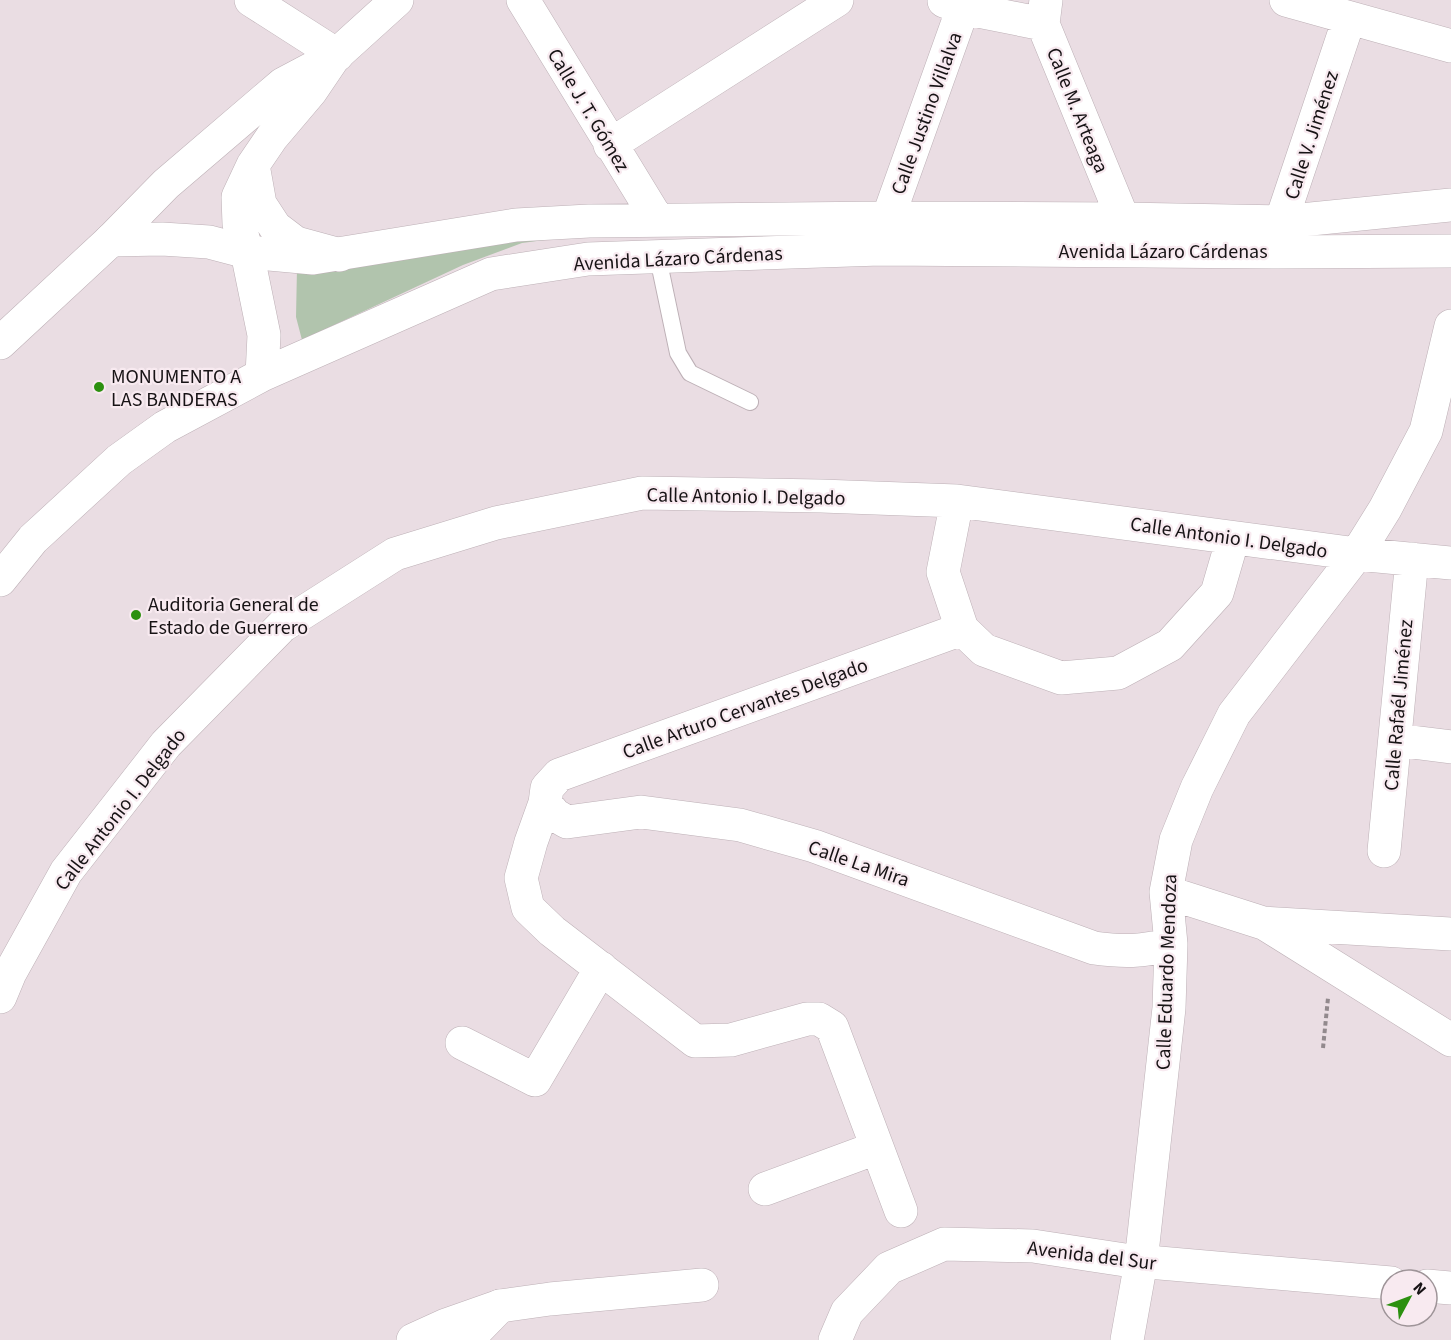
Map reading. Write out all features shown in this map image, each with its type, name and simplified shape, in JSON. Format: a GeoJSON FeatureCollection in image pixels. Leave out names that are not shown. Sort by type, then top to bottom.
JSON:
{"type":"FeatureCollection","features":[{"type":"Feature","properties":{"kind":"street"},"geometry":{"type":"LineString","coordinates":[[262,375],[264,335],[247,252],[239,225],[238,197],[253,165],[272,137],[311,91],[336,56],[397,0]]}},
{"type":"Feature","properties":{"kind":"street","name":"Calle J. T. Gómez"},"geometry":{"type":"LineString","coordinates":[[523,0],[657,219]]}},
{"type":"Feature","properties":{"kind":"street"},"geometry":{"type":"LineString","coordinates":[[610,145],[837,0]]}},
{"type":"Feature","properties":{"kind":"street"},"geometry":{"type":"LineString","coordinates":[[1286,0],[1451,46]]}},
{"type":"Feature","properties":{"kind":"street"},"geometry":{"type":"LineString","coordinates":[[254,1],[336,56]]}},
{"type":"Feature","properties":{"kind":"street"},"geometry":{"type":"LineString","coordinates":[[953,4],[1045,12]]}},
{"type":"Feature","properties":{"kind":"street","name":"Calle Justino Villalva"},"geometry":{"type":"LineString","coordinates":[[888,218],[953,4]]}},
{"type":"Feature","properties":{"kind":"street","name":"Calle M. Arteaga"},"geometry":{"type":"LineString","coordinates":[[1045,12],[1123,219]]}},
{"type":"Feature","properties":{"kind":"street","name":"Calle V. Jiménez"},"geometry":{"type":"LineString","coordinates":[[1280,237],[1349,19]]}},
{"type":"Feature","properties":{"kind":"street"},"geometry":{"type":"LineString","coordinates":[[0,343],[111,240],[166,184],[283,84],[336,56]]}},
{"type":"Feature","properties":{"kind":"street"},"geometry":{"type":"LineString","coordinates":[[253,165],[260,204],[275,226],[296,243],[340,255]]}},
{"type":"Feature","properties":{"kind":"street","name":"Avenida Lázaro Cárdenas"},"geometry":{"type":"LineString","coordinates":[[0,580],[33,539],[119,460],[165,427],[262,375],[490,274],[588,259],[1280,237],[1451,206]]}},
{"type":"Feature","properties":{"kind":"street","name":"Avenida Lázaro Cárdenas"},"geometry":{"type":"LineString","coordinates":[[111,240],[162,239],[209,242],[247,252],[314,258],[516,225],[657,219],[1123,219],[1280,237],[1451,251]]}},
{"type":"Feature","properties":{"kind":"street","name":"Calle Eduardo Mendoza"},"geometry":{"type":"LineString","coordinates":[[1127,1340],[1141,1262],[1169,1008],[1171,944],[1166,891],[1176,840],[1197,788],[1234,714],[1357,554],[1385,509],[1426,431],[1451,326]]}},
{"type":"Feature","properties":{"kind":"street","name":"Calle Antonio I. Delgado"},"geometry":{"type":"LineString","coordinates":[[0,996],[10,973],[66,872],[166,744],[282,626],[395,554],[496,522],[642,493],[957,501],[1357,554],[1451,563]]}},
{"type":"Feature","properties":{"kind":"street"},"geometry":{"type":"LineString","coordinates":[[957,501],[943,572],[962,629],[984,650],[1061,678],[1118,673],[1170,645],[1217,594],[1233,538]]}},
{"type":"Feature","properties":{"kind":"street"},"geometry":{"type":"LineString","coordinates":[[0,560],[5,559],[33,539]]}},
{"type":"Feature","properties":{"kind":"street","name":"Calle Rafaél Jiménez"},"geometry":{"type":"LineString","coordinates":[[1384,851],[1412,559]]}},
{"type":"Feature","properties":{"kind":"street","name":"Calle Arturo Cervantes Delgado"},"geometry":{"type":"LineString","coordinates":[[901,1211],[832,1027],[819,1018],[807,1019],[731,1040],[695,1041],[552,931],[528,908],[521,878],[545,803],[547,788],[559,775],[962,629]]}},
{"type":"Feature","properties":{"kind":"street"},"geometry":{"type":"LineString","coordinates":[[1396,741],[1451,747]]}},
{"type":"Feature","properties":{"kind":"street","name":"Calle La Mira"},"geometry":{"type":"LineString","coordinates":[[545,803],[567,822],[641,812],[740,825],[814,846],[1094,948],[1121,952],[1145,951],[1171,944]]}},
{"type":"Feature","properties":{"kind":"street"},"geometry":{"type":"LineString","coordinates":[[1166,891],[1263,923],[1451,1040]]}},
{"type":"Feature","properties":{"kind":"street"},"geometry":{"type":"LineString","coordinates":[[1263,923],[1451,934]]}},
{"type":"Feature","properties":{"kind":"street"},"geometry":{"type":"LineString","coordinates":[[462,1043],[535,1080],[601,968]]}},
{"type":"Feature","properties":{"kind":"street"},"geometry":{"type":"LineString","coordinates":[[765,1189],[876,1148]]}},
{"type":"Feature","properties":{"kind":"street","name":"Avenida del Sur"},"geometry":{"type":"LineString","coordinates":[[835,1340],[847,1312],[889,1268],[944,1244],[1033,1246],[1141,1262],[1379,1282]]}},
{"type":"Feature","properties":{"kind":"street"},"geometry":{"type":"LineString","coordinates":[[413,1340],[446,1325],[501,1306],[702,1285]]}},
{"type":"Feature","properties":{"kind":"street"},"geometry":{"type":"LineString","coordinates":[[467,1340],[501,1306]]}},
{"type":"Feature","properties":{"kind":"lane"},"geometry":{"type":"LineString","coordinates":[[658,258],[678,353],[690,373],[750,402]]}},
{"type":"Feature","properties":{"kind":"path"},"geometry":{"type":"LineString","coordinates":[[1323,1048],[1331,965]]}},
{"type":"Feature","properties":{"kind":"green space"},"geometry":{"type":"Polygon","coordinates":[[[489,235],[582,235],[522,243],[463,265],[302,340],[296,317],[297,268],[489,235]]]}},
{"type":"Feature","properties":{"kind":"place","name":"MONUMENTO A LAS BANDERAS"},"geometry":{"type":"Point","coordinates":[99,387]}},
{"type":"Feature","properties":{"kind":"place","name":"Auditoria General de Estado de Guerrero"},"geometry":{"type":"Point","coordinates":[136,615]}}]}
